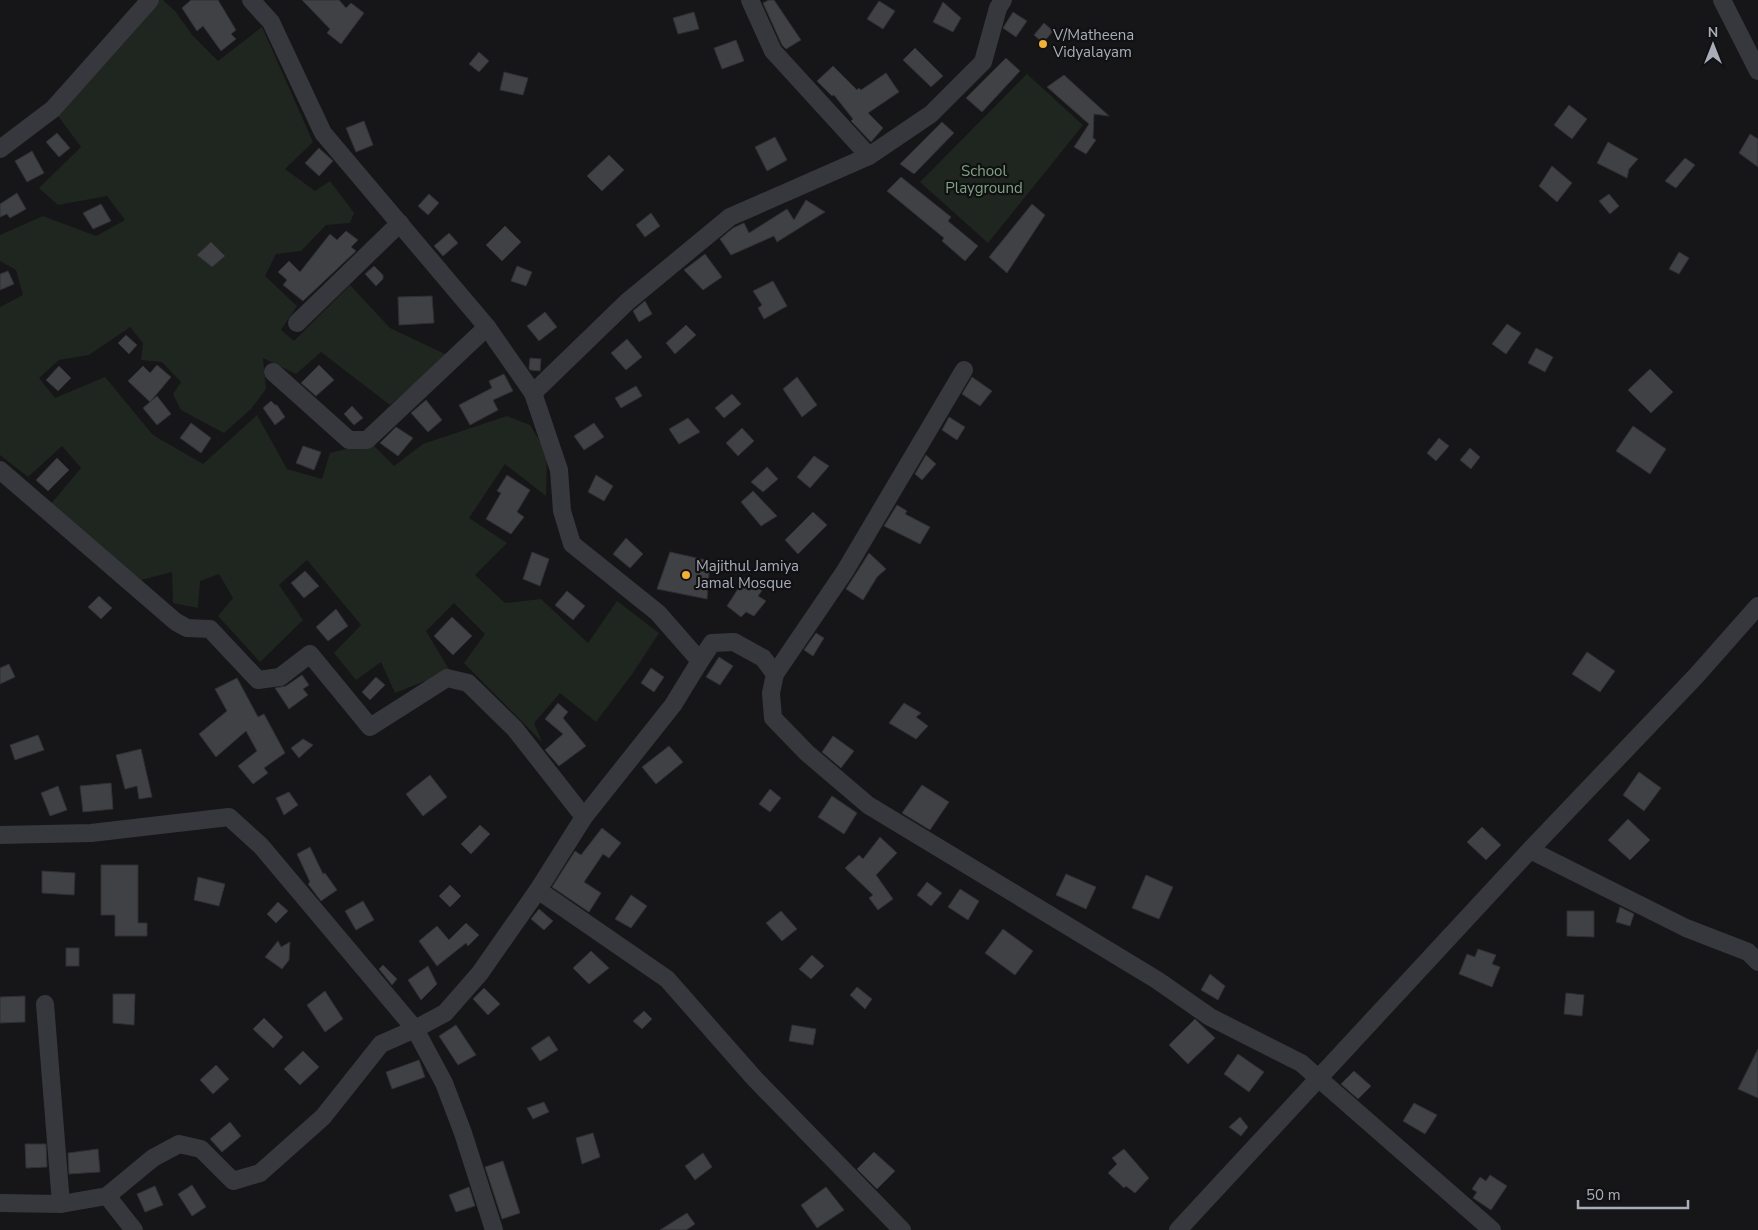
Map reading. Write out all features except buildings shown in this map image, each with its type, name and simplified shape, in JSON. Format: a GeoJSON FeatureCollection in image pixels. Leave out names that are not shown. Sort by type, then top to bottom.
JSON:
{"type":"FeatureCollection","features":[{"type":"Feature","properties":{"kind":"street"},"geometry":{"type":"LineString","coordinates":[[0,149],[53,109],[150,0]]}},
{"type":"Feature","properties":{"kind":"street"},"geometry":{"type":"LineString","coordinates":[[251,0],[271,22],[322,133],[487,326],[533,393],[559,470],[562,511],[572,544],[658,613],[700,661]]}},
{"type":"Feature","properties":{"kind":"street"},"geometry":{"type":"LineString","coordinates":[[750,0],[773,51],[869,156]]}},
{"type":"Feature","properties":{"kind":"street"},"geometry":{"type":"LineString","coordinates":[[533,393],[627,302],[730,217],[869,156],[930,114],[983,62],[998,8],[1003,0]]}},
{"type":"Feature","properties":{"kind":"street"},"geometry":{"type":"LineString","coordinates":[[1722,0],[1758,71]]}},
{"type":"Feature","properties":{"kind":"street"},"geometry":{"type":"LineString","coordinates":[[297,323],[400,223]]}},
{"type":"Feature","properties":{"kind":"street"},"geometry":{"type":"LineString","coordinates":[[273,372],[349,440],[367,440],[487,326]]}},
{"type":"Feature","properties":{"kind":"street"},"geometry":{"type":"LineString","coordinates":[[964,370],[845,571],[775,674],[771,693],[774,718],[807,753],[868,805],[1157,980],[1210,1017],[1300,1063],[1492,1230]]}},
{"type":"Feature","properties":{"kind":"street"},"geometry":{"type":"LineString","coordinates":[[0,470],[176,622],[187,628],[210,629],[258,680],[280,677],[310,654],[370,726],[447,678],[468,683],[514,729],[584,817]]}},
{"type":"Feature","properties":{"kind":"street"},"geometry":{"type":"LineString","coordinates":[[1178,1230],[1530,850],[1696,676],[1758,606]]}},
{"type":"Feature","properties":{"kind":"street"},"geometry":{"type":"LineString","coordinates":[[0,1203],[61,1204],[107,1196],[153,1158],[179,1144],[201,1149],[233,1181],[260,1173],[322,1117],[381,1044],[415,1029],[445,1012],[480,973],[538,890],[584,817],[672,704],[712,644],[734,642],[763,658],[775,674]]}},
{"type":"Feature","properties":{"kind":"street"},"geometry":{"type":"LineString","coordinates":[[0,835],[90,833],[229,817],[261,846],[415,1029],[444,1084],[463,1133],[494,1230]]}},
{"type":"Feature","properties":{"kind":"street"},"geometry":{"type":"LineString","coordinates":[[1530,850],[1686,928],[1748,952],[1758,962]]}},
{"type":"Feature","properties":{"kind":"street"},"geometry":{"type":"LineString","coordinates":[[538,890],[668,979],[755,1079],[902,1230]]}},
{"type":"Feature","properties":{"kind":"street"},"geometry":{"type":"LineString","coordinates":[[45,1004],[61,1204]]}},
{"type":"Feature","properties":{"kind":"street"},"geometry":{"type":"LineString","coordinates":[[107,1196],[134,1230]]}},
{"type":"Feature","properties":{"kind":"green space"},"geometry":{"type":"Polygon","coordinates":[[[155,0],[163,0],[175,11],[193,36],[218,61],[262,27],[313,142],[285,169],[315,191],[330,181],[354,213],[350,223],[326,225],[301,251],[276,254],[265,276],[297,306],[281,330],[294,341],[350,285],[390,328],[447,355],[390,405],[321,352],[296,374],[263,358],[266,389],[251,409],[224,433],[181,410],[173,394],[181,382],[162,362],[141,360],[143,343],[130,327],[89,355],[59,360],[39,378],[55,398],[105,377],[153,435],[203,464],[257,415],[287,469],[322,479],[330,453],[374,446],[394,466],[423,444],[507,416],[530,425],[547,453],[546,496],[505,464],[469,518],[507,543],[475,575],[505,603],[541,599],[588,643],[617,601],[659,633],[633,673],[596,722],[560,693],[534,723],[542,742],[464,663],[485,634],[454,603],[426,631],[450,671],[395,693],[381,662],[356,680],[334,653],[361,625],[307,560],[279,585],[303,620],[260,662],[218,616],[233,598],[219,574],[200,581],[198,608],[173,603],[172,572],[141,580],[49,506],[81,468],[62,446],[28,477],[0,455],[0,307],[23,295],[16,270],[0,261],[0,235],[43,216],[96,236],[125,220],[107,196],[58,205],[39,188],[81,147],[58,116],[129,37],[155,0]]]}},
{"type":"Feature","properties":{"kind":"green space","name":"School Playground"},"geometry":{"type":"Polygon","coordinates":[[[1027,74],[1083,125],[988,243],[920,182],[1027,74]]]}},
{"type":"Feature","properties":{"kind":"place","name":"V/Matheena Vidyalayam"},"geometry":{"type":"Point","coordinates":[1043,44]}},
{"type":"Feature","properties":{"kind":"place","name":"Majithul Jamiya Jamal Mosque"},"geometry":{"type":"Point","coordinates":[686,575]}}]}
